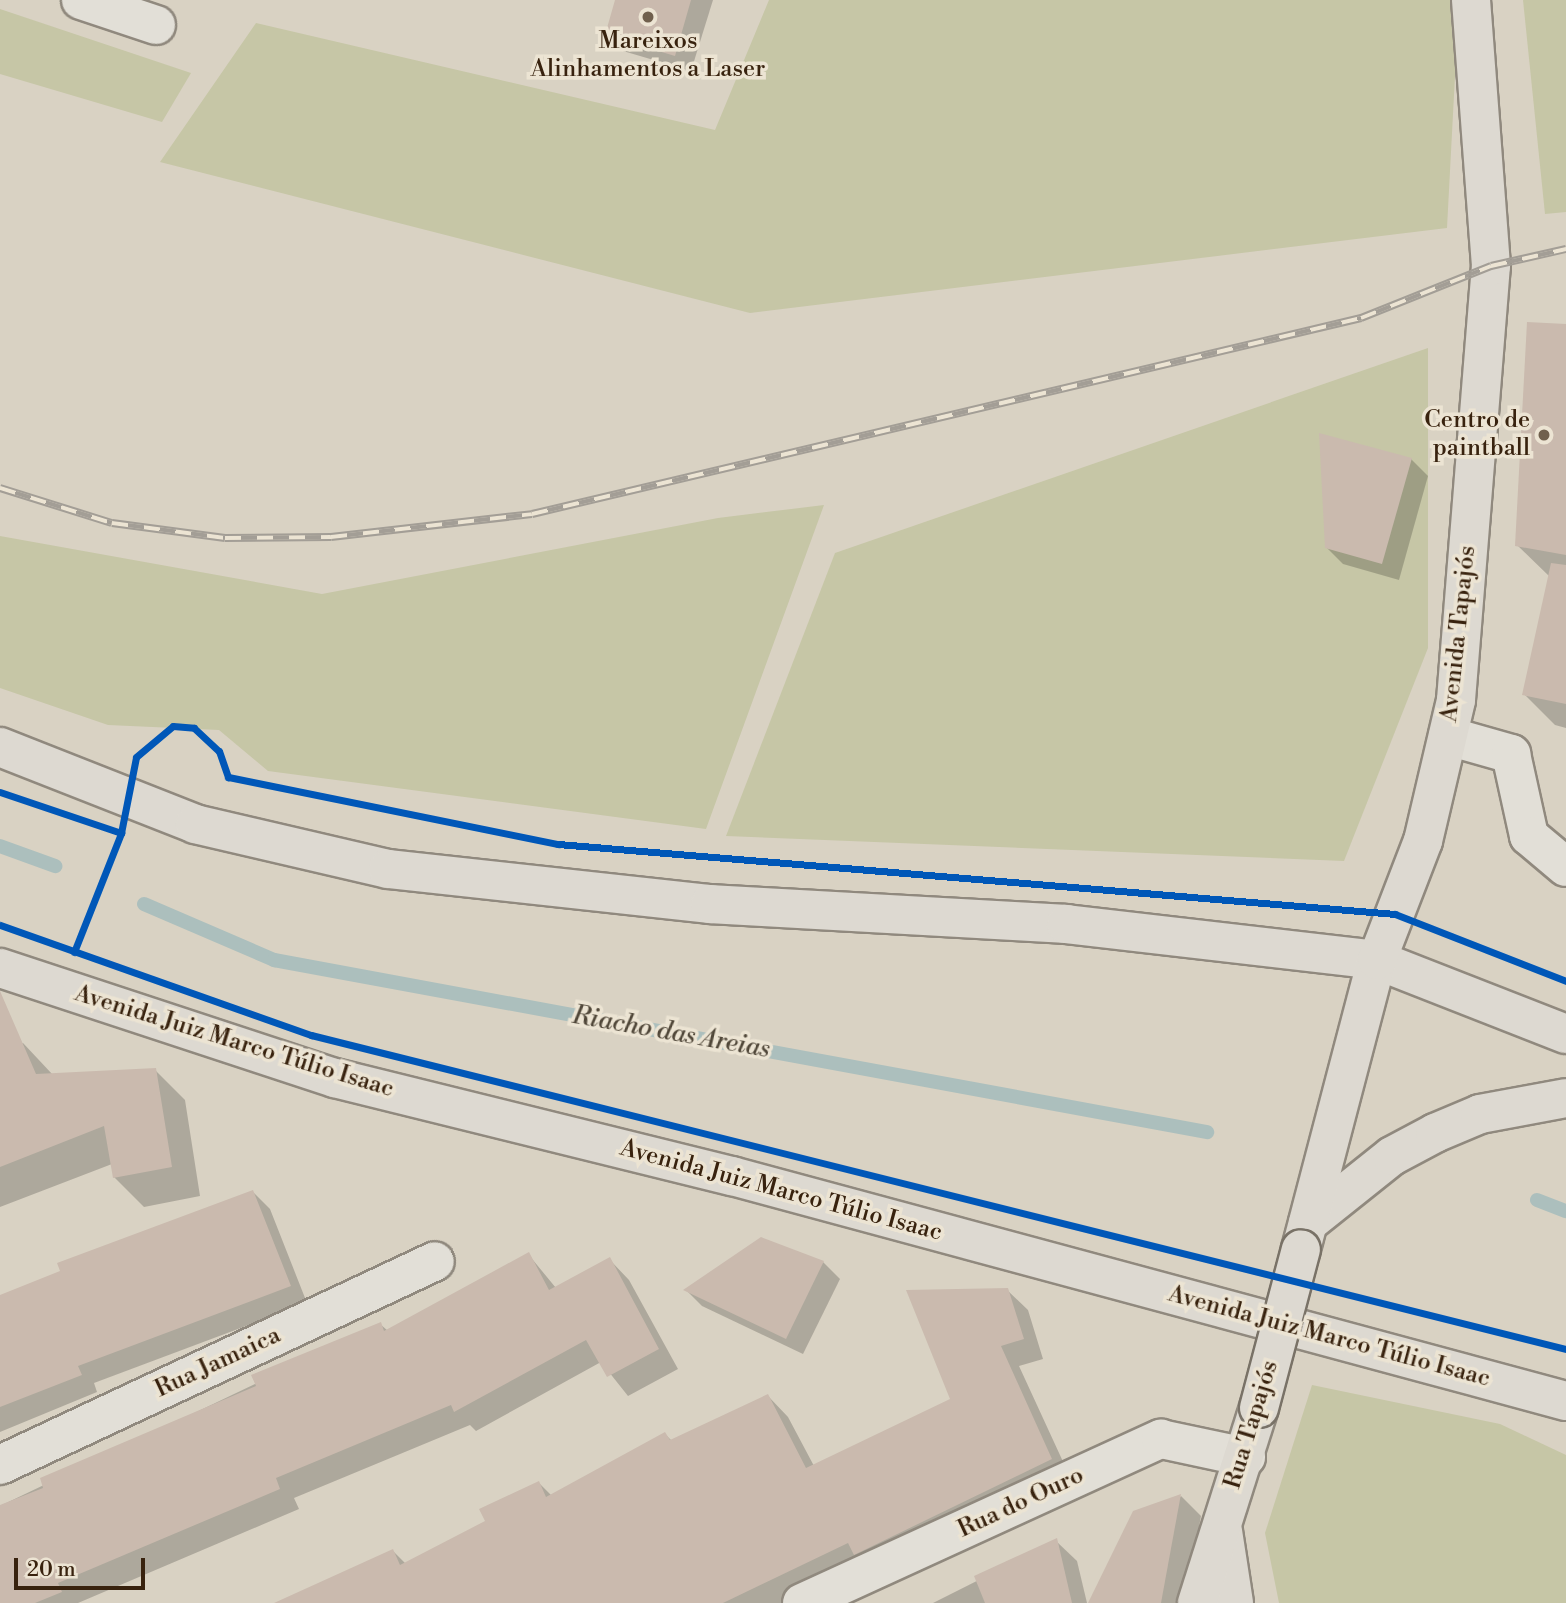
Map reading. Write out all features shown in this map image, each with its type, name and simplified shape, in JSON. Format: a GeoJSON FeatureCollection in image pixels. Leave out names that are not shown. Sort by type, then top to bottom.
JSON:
{"type":"FeatureCollection","features":[{"type":"Feature","properties":{"kind":"main road","name":"Avenida Tapajós"},"geometry":{"type":"LineString","coordinates":[[1305,1236],[1377,960],[1423,841],[1456,700],[1490,266],[1471,0]]}},
{"type":"Feature","properties":{"kind":"main road"},"geometry":{"type":"LineString","coordinates":[[0,747],[195,824],[388,869],[710,904],[1066,924],[1377,960],[1566,1034]]}},
{"type":"Feature","properties":{"kind":"main road","name":"Avenida Juiz Marco Túlio Isaac"},"geometry":{"type":"LineString","coordinates":[[0,968],[335,1078],[746,1180],[1566,1401]]}},
{"type":"Feature","properties":{"kind":"main road"},"geometry":{"type":"LineString","coordinates":[[1305,1236],[1392,1156],[1435,1133],[1480,1114],[1566,1098]]}},
{"type":"Feature","properties":{"kind":"main road","name":"Rua Tapajós"},"geometry":{"type":"LineString","coordinates":[[1222,1519],[1246,1457],[1305,1236]]}},
{"type":"Feature","properties":{"kind":"main road"},"geometry":{"type":"LineString","coordinates":[[1197,1603],[1222,1519]]}},
{"type":"Feature","properties":{"kind":"main road"},"geometry":{"type":"LineString","coordinates":[[1222,1519],[1234,1603]]}},
{"type":"Feature","properties":{"kind":"street"},"geometry":{"type":"LineString","coordinates":[[81,0],[156,25]]}},
{"type":"Feature","properties":{"kind":"street"},"geometry":{"type":"LineString","coordinates":[[1448,736],[1511,754],[1529,836],[1566,867]]}},
{"type":"Feature","properties":{"kind":"street","name":"Rua Jamaica"},"geometry":{"type":"LineString","coordinates":[[0,1465],[435,1261]]}},
{"type":"Feature","properties":{"kind":"street","name":"Rua do Ouro"},"geometry":{"type":"LineString","coordinates":[[802,1603],[1161,1439],[1246,1457]]}},
{"type":"Feature","properties":{"kind":"green space"},"geometry":{"type":"Polygon","coordinates":[[[769,0],[1459,0],[1447,228],[750,313],[160,162],[256,23],[715,130],[769,0]]]}},
{"type":"Feature","properties":{"kind":"green space"},"geometry":{"type":"Polygon","coordinates":[[[1523,0],[1566,0],[1566,212],[1545,214],[1523,0]]]}},
{"type":"Feature","properties":{"kind":"green space"},"geometry":{"type":"Polygon","coordinates":[[[0,9],[191,73],[162,122],[0,74],[0,9]]]}},
{"type":"Feature","properties":{"kind":"green space"},"geometry":{"type":"Polygon","coordinates":[[[1428,348],[1428,648],[1344,861],[726,836],[835,553],[1428,348]]]}},
{"type":"Feature","properties":{"kind":"green space"},"geometry":{"type":"Polygon","coordinates":[[[824,505],[706,829],[268,771],[219,730],[108,725],[0,688],[0,536],[322,594],[718,518],[824,505]]]}},
{"type":"Feature","properties":{"kind":"green space"},"geometry":{"type":"Polygon","coordinates":[[[1312,1385],[1500,1424],[1566,1455],[1566,1603],[1279,1603],[1265,1533],[1312,1385]]]}},
{"type":"Feature","properties":{"kind":"building","name":"Mareixos Alinhamentos a Laser"},"geometry":{"type":"Polygon","coordinates":[[[615,0],[691,0],[675,56],[605,35],[615,0]]]}},
{"type":"Feature","properties":{"kind":"building","name":"Centro de paintball"},"geometry":{"type":"Polygon","coordinates":[[[1527,322],[1566,324],[1566,555],[1515,546],[1527,322]]]}},
{"type":"Feature","properties":{"kind":"building"},"geometry":{"type":"Polygon","coordinates":[[[1319,433],[1412,458],[1382,564],[1325,548],[1319,433]]]}},
{"type":"Feature","properties":{"kind":"building"},"geometry":{"type":"Polygon","coordinates":[[[1551,563],[1566,565],[1566,704],[1522,695],[1551,563]]]}},
{"type":"Feature","properties":{"kind":"building"},"geometry":{"type":"Polygon","coordinates":[[[0,991],[36,1074],[156,1068],[172,1167],[113,1178],[104,1126],[0,1167],[0,991]]]}},
{"type":"Feature","properties":{"kind":"building"},"geometry":{"type":"Polygon","coordinates":[[[253,1190],[291,1286],[78,1366],[82,1375],[0,1407],[0,1295],[60,1271],[57,1263],[253,1190]]]}},
{"type":"Feature","properties":{"kind":"building"},"geometry":{"type":"Polygon","coordinates":[[[761,1237],[824,1261],[786,1339],[683,1290],[761,1237]]]}},
{"type":"Feature","properties":{"kind":"building"},"geometry":{"type":"Polygon","coordinates":[[[529,1252],[549,1290],[610,1257],[659,1349],[607,1377],[586,1340],[454,1412],[451,1405],[276,1478],[280,1489],[58,1583],[62,1592],[35,1603],[0,1603],[0,1505],[43,1488],[40,1478],[256,1386],[251,1375],[381,1322],[384,1331],[529,1252]]]}},
{"type":"Feature","properties":{"kind":"building"},"geometry":{"type":"Polygon","coordinates":[[[1008,1288],[1024,1339],[1001,1346],[1052,1459],[854,1555],[848,1543],[723,1603],[274,1603],[393,1549],[400,1565],[485,1521],[479,1509],[539,1481],[546,1497],[665,1432],[670,1440],[768,1394],[806,1468],[950,1399],[906,1290],[1008,1288]]]}},
{"type":"Feature","properties":{"kind":"building"},"geometry":{"type":"Polygon","coordinates":[[[1181,1494],[1161,1603],[1088,1603],[1133,1511],[1181,1494]]]}},
{"type":"Feature","properties":{"kind":"building"},"geometry":{"type":"Polygon","coordinates":[[[1057,1538],[1072,1603],[985,1603],[974,1576],[1057,1538]]]}},
{"type":"Feature","properties":{"kind":"waterway","name":"Riacho das Areias"},"geometry":{"type":"LineString","coordinates":[[0,846],[55,866]]}},
{"type":"Feature","properties":{"kind":"waterway","name":"Riacho das Areias"},"geometry":{"type":"LineString","coordinates":[[144,904],[274,960],[1207,1132]]}},
{"type":"Feature","properties":{"kind":"waterway","name":"Riacho das Areias"},"geometry":{"type":"LineString","coordinates":[[1537,1200],[1566,1211]]}},
{"type":"Feature","properties":{"kind":"railway"},"geometry":{"type":"LineString","coordinates":[[0,488],[112,523],[225,538],[331,537],[532,514],[1361,318],[1491,266],[1566,249]]}},
{"type":"Feature","properties":{"kind":"cycle path"},"geometry":{"type":"LineString","coordinates":[[0,792],[121,833],[136,757],[173,726],[194,728],[219,751],[228,777],[558,844],[1395,914],[1566,981]]}},
{"type":"Feature","properties":{"kind":"cycle path"},"geometry":{"type":"LineString","coordinates":[[74,952],[121,833]]}},
{"type":"Feature","properties":{"kind":"cycle path"},"geometry":{"type":"LineString","coordinates":[[0,925],[311,1035],[1566,1349]]}},
{"type":"Feature","properties":{"kind":"place","name":"Mareixos Alinhamentos a Laser"},"geometry":{"type":"Point","coordinates":[648,17]}},
{"type":"Feature","properties":{"kind":"place","name":"Centro de paintball"},"geometry":{"type":"Point","coordinates":[1544,435]}}]}
